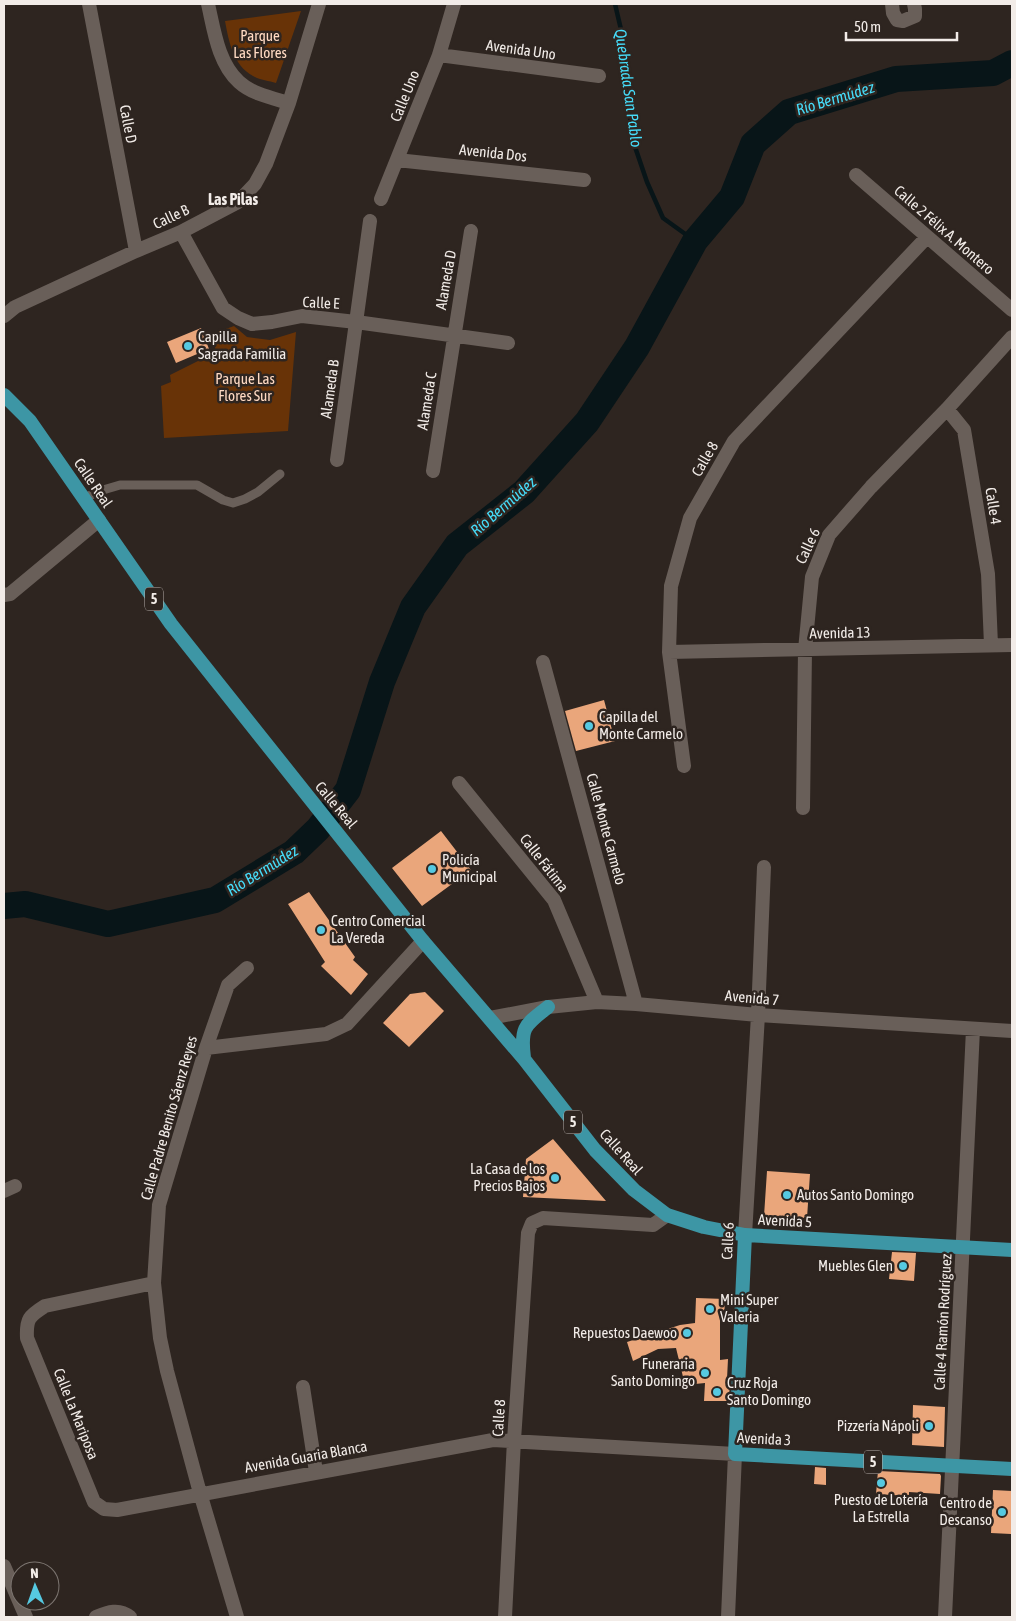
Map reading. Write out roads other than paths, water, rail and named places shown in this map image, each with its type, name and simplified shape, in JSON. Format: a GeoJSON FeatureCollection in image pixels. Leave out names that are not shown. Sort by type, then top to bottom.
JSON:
{"type":"FeatureCollection","features":[{"type":"Feature","properties":{"kind":"main road","name":"Calle Real"},"geometry":{"type":"LineString","coordinates":[[4,395],[30,421],[171,624],[310,800],[350,847],[422,941],[524,1058],[594,1150],[634,1190],[667,1215]]}},
{"type":"Feature","properties":{"kind":"main road"},"geometry":{"type":"LineString","coordinates":[[524,1058],[522,1040],[525,1029],[529,1022],[548,1007]]}},
{"type":"Feature","properties":{"kind":"main road","name":"Avenida 5"},"geometry":{"type":"LineString","coordinates":[[667,1215],[704,1227],[745,1235],[1012,1250]]}},
{"type":"Feature","properties":{"kind":"main road","name":"Calle 6"},"geometry":{"type":"LineString","coordinates":[[734,1454],[745,1235]]}},
{"type":"Feature","properties":{"kind":"main road","name":"Avenida 3"},"geometry":{"type":"LineString","coordinates":[[734,1454],[1012,1470]]}},
{"type":"Feature","properties":{"kind":"street","name":"Calle D"},"geometry":{"type":"LineString","coordinates":[[89,4],[136,251]]}},
{"type":"Feature","properties":{"kind":"street"},"geometry":{"type":"LineString","coordinates":[[208,4],[215,35],[225,63],[239,82],[258,94],[289,103]]}},
{"type":"Feature","properties":{"kind":"street","name":"Calle B"},"geometry":{"type":"LineString","coordinates":[[4,316],[15,308],[181,232],[238,202],[255,184],[266,164],[289,103],[319,4]]}},
{"type":"Feature","properties":{"kind":"street","name":"Calle Uno"},"geometry":{"type":"LineString","coordinates":[[381,199],[439,55],[454,4]]}},
{"type":"Feature","properties":{"kind":"street"},"geometry":{"type":"LineString","coordinates":[[892,4],[893,14],[897,20],[903,21],[915,16],[916,9],[914,4]]}},
{"type":"Feature","properties":{"kind":"street","name":"Avenida Uno"},"geometry":{"type":"LineString","coordinates":[[439,55],[599,76]]}},
{"type":"Feature","properties":{"kind":"street","name":"Avenida Dos"},"geometry":{"type":"LineString","coordinates":[[398,160],[584,180]]}},
{"type":"Feature","properties":{"kind":"street","name":"Calle 2 Félix A. Montero"},"geometry":{"type":"LineString","coordinates":[[856,174],[1012,310]]}},
{"type":"Feature","properties":{"kind":"street","name":"Alameda B"},"geometry":{"type":"LineString","coordinates":[[337,460],[370,221]]}},
{"type":"Feature","properties":{"kind":"street","name":"Alameda D"},"geometry":{"type":"LineString","coordinates":[[453,335],[470,231]]}},
{"type":"Feature","properties":{"kind":"street","name":"Calle E"},"geometry":{"type":"LineString","coordinates":[[181,232],[222,308],[252,324],[302,316],[508,343]]}},
{"type":"Feature","properties":{"kind":"street","name":"Calle 8"},"geometry":{"type":"LineString","coordinates":[[684,766],[669,652],[671,586],[690,518],[734,440],[927,236]]}},
{"type":"Feature","properties":{"kind":"street","name":"Alameda C"},"geometry":{"type":"LineString","coordinates":[[433,471],[453,335]]}},
{"type":"Feature","properties":{"kind":"street","name":"Calle 6"},"geometry":{"type":"LineString","coordinates":[[803,808],[806,650],[812,577],[829,535],[871,487],[947,409],[1012,337]]}},
{"type":"Feature","properties":{"kind":"street","name":"Calle 4"},"geometry":{"type":"LineString","coordinates":[[947,409],[964,430],[988,574],[991,645]]}},
{"type":"Feature","properties":{"kind":"street"},"geometry":{"type":"LineString","coordinates":[[4,595],[10,594],[99,520]]}},
{"type":"Feature","properties":{"kind":"street","name":"Avenida 13"},"geometry":{"type":"LineString","coordinates":[[669,652],[1012,645]]}},
{"type":"Feature","properties":{"kind":"street","name":"Calle Monte Carmelo"},"geometry":{"type":"LineString","coordinates":[[543,662],[636,1004]]}},
{"type":"Feature","properties":{"kind":"street","name":"Calle Fátima"},"geometry":{"type":"LineString","coordinates":[[459,783],[554,900],[597,1002]]}},
{"type":"Feature","properties":{"kind":"street","name":"Calle 6"},"geometry":{"type":"LineString","coordinates":[[745,1235],[758,1015],[764,868]]}},
{"type":"Feature","properties":{"kind":"street"},"geometry":{"type":"LineString","coordinates":[[206,1048],[326,1034],[333,1031],[347,1024],[422,941]]}},
{"type":"Feature","properties":{"kind":"street","name":"Calle Padre Benito Sáenz Reyes"},"geometry":{"type":"LineString","coordinates":[[237,1617],[166,1371],[154,1283],[159,1205],[206,1048],[228,985],[247,968]]}},
{"type":"Feature","properties":{"kind":"street","name":"Avenida 7"},"geometry":{"type":"LineString","coordinates":[[490,1018],[548,1007],[597,1002],[758,1015],[1012,1031]]}},
{"type":"Feature","properties":{"kind":"street","name":"Calle 4 Ramón Rodríguez"},"geometry":{"type":"LineString","coordinates":[[945,1617],[973,1029]]}},
{"type":"Feature","properties":{"kind":"street","name":"Calle 8"},"geometry":{"type":"LineString","coordinates":[[506,1617],[514,1440],[528,1233],[532,1223],[543,1218],[653,1225],[667,1215]]}},
{"type":"Feature","properties":{"kind":"street","name":"Calle La Mariposa"},"geometry":{"type":"LineString","coordinates":[[104,1509],[94,1502],[27,1338],[26,1326],[32,1314],[45,1306],[154,1283]]}},
{"type":"Feature","properties":{"kind":"street"},"geometry":{"type":"LineString","coordinates":[[303,1387],[316,1472]]}},
{"type":"Feature","properties":{"kind":"street","name":"Avenida Guaria Blanca"},"geometry":{"type":"LineString","coordinates":[[104,1509],[118,1510],[200,1493],[493,1440],[514,1440]]}},
{"type":"Feature","properties":{"kind":"street","name":"Avenida 3"},"geometry":{"type":"LineString","coordinates":[[514,1440],[734,1454]]}},
{"type":"Feature","properties":{"kind":"street","name":"Calle 6"},"geometry":{"type":"LineString","coordinates":[[728,1617],[734,1454]]}},
{"type":"Feature","properties":{"kind":"street"},"geometry":{"type":"LineString","coordinates":[[4,1566],[26,1617]]}},
{"type":"Feature","properties":{"kind":"street"},"geometry":{"type":"LineString","coordinates":[[96,1617],[107,1612],[118,1611],[130,1617]]}},
{"type":"Feature","properties":{"kind":"lane"},"geometry":{"type":"LineString","coordinates":[[84,498],[120,485],[193,484],[200,486],[223,500],[233,502],[245,500],[280,474]]}},
{"type":"Feature","properties":{"kind":"waterway","name":"Quebrada San Pablo"},"geometry":{"type":"LineString","coordinates":[[615,4],[623,38],[624,71],[633,141],[647,182],[663,218],[695,241]]}},
{"type":"Feature","properties":{"kind":"waterway","name":"Río Bermúdez"},"geometry":{"type":"LineString","coordinates":[[4,906],[25,904],[108,924],[215,900],[294,852],[318,829],[348,790],[382,682],[413,607],[457,545],[524,492],[587,422],[637,347],[695,241],[732,197],[753,144],[789,112],[896,79],[993,73],[1012,63]]}},
{"type":"Feature","properties":{"kind":"place","name":"Capilla Sagrada Familia"},"geometry":{"type":"Point","coordinates":[188,346]}},
{"type":"Feature","properties":{"kind":"place","name":"Capilla del Monte Carmelo"},"geometry":{"type":"Point","coordinates":[589,726]}},
{"type":"Feature","properties":{"kind":"place","name":"Policía Municipal"},"geometry":{"type":"Point","coordinates":[432,869]}},
{"type":"Feature","properties":{"kind":"place","name":"Centro Comercial La Vereda"},"geometry":{"type":"Point","coordinates":[321,930]}},
{"type":"Feature","properties":{"kind":"place","name":"La Casa de los Precios Bajos"},"geometry":{"type":"Point","coordinates":[555,1178]}},
{"type":"Feature","properties":{"kind":"place","name":"Autos Santo Domingo"},"geometry":{"type":"Point","coordinates":[787,1195]}},
{"type":"Feature","properties":{"kind":"place","name":"Muebles Glen"},"geometry":{"type":"Point","coordinates":[903,1266]}},
{"type":"Feature","properties":{"kind":"place","name":"Mini Super Valeria"},"geometry":{"type":"Point","coordinates":[710,1309]}},
{"type":"Feature","properties":{"kind":"place","name":"Repuestos Daewoo"},"geometry":{"type":"Point","coordinates":[687,1333]}},
{"type":"Feature","properties":{"kind":"place","name":"Funeraria Santo Domingo"},"geometry":{"type":"Point","coordinates":[705,1373]}},
{"type":"Feature","properties":{"kind":"place","name":"Cruz Roja Santo Domingo"},"geometry":{"type":"Point","coordinates":[717,1392]}},
{"type":"Feature","properties":{"kind":"place","name":"Pizzería Nápoli"},"geometry":{"type":"Point","coordinates":[929,1426]}},
{"type":"Feature","properties":{"kind":"place","name":"Puesto de Lotería La Estrella"},"geometry":{"type":"Point","coordinates":[881,1483]}},
{"type":"Feature","properties":{"kind":"place","name":"Centro de Descanso"},"geometry":{"type":"Point","coordinates":[1002,1512]}},
{"type":"Feature","properties":{"kind":"district","name":"Las Pilas"},"geometry":{"type":"Point","coordinates":[233,199]}},
{"type":"Feature","properties":{"kind":"park label","name":"Parque Las Flores"},"geometry":{"type":"Point","coordinates":[260,44]}},
{"type":"Feature","properties":{"kind":"park label","name":"Parque Las Flores Sur"},"geometry":{"type":"Point","coordinates":[245,388]}}]}
